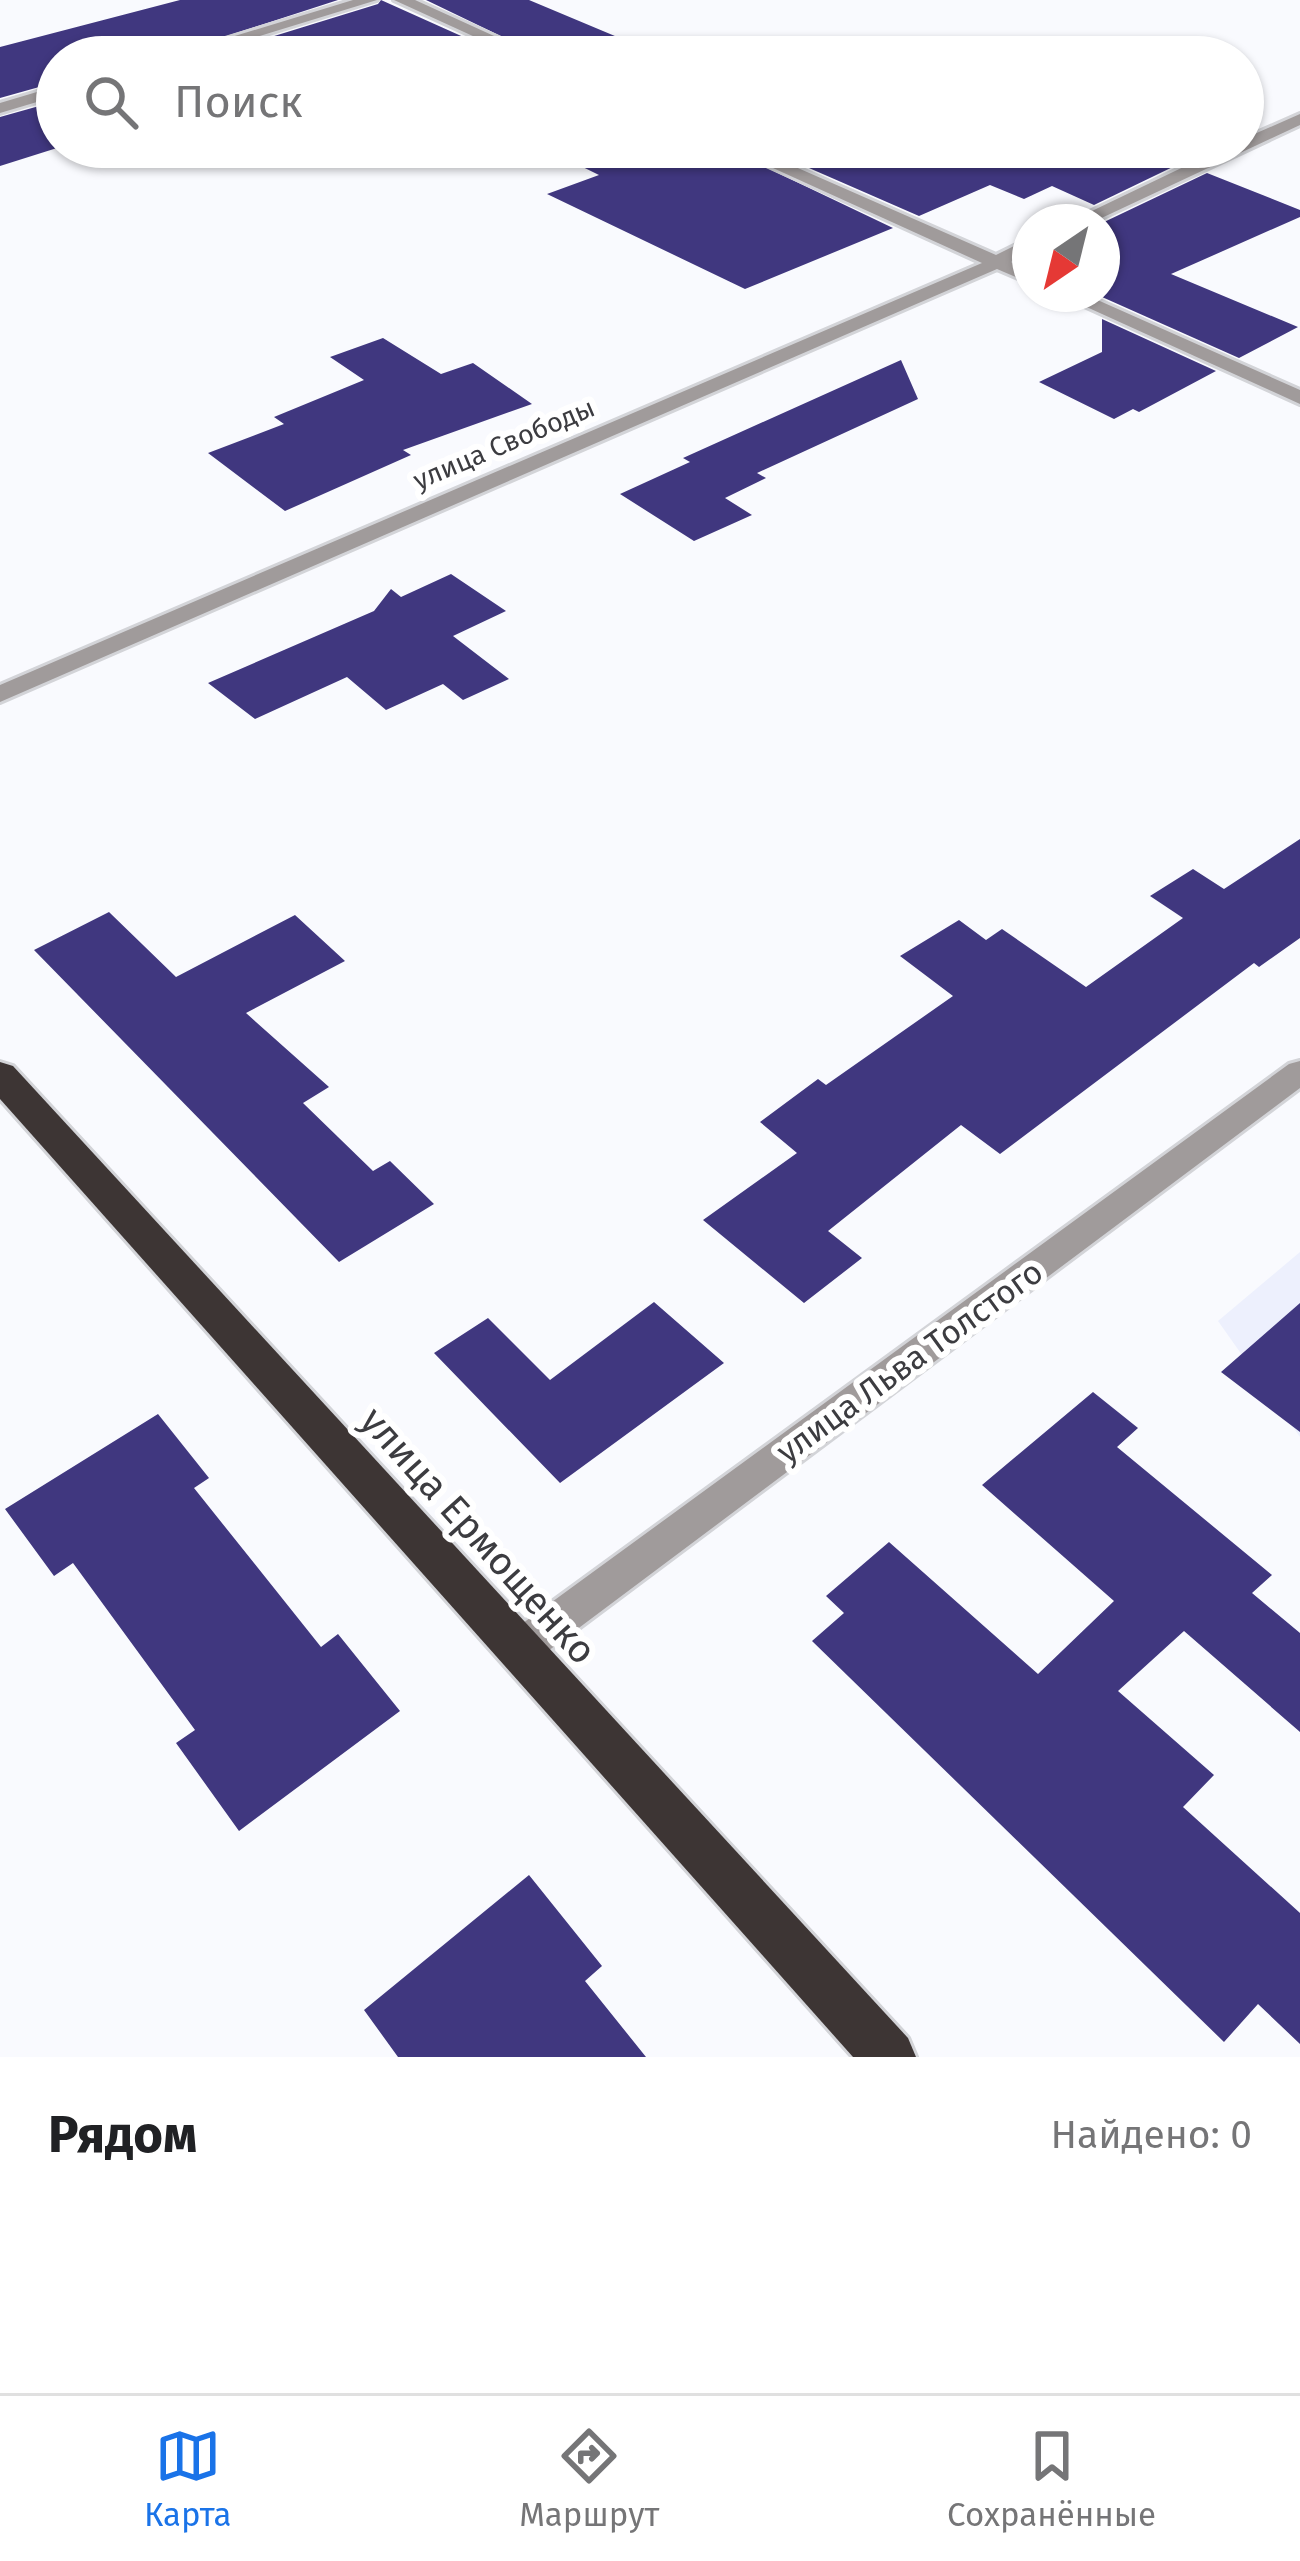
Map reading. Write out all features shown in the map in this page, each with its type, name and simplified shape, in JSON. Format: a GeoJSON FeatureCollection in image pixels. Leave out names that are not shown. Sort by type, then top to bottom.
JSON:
{"type":"FeatureCollection","features":[{"type":"Feature","properties":{"kind":"highway","name":"улица Ермощенко"},"geometry":{"type":"LineString","coordinates":[[0,1075],[889,2057]]}},
{"type":"Feature","properties":{"kind":"street"},"geometry":{"type":"LineString","coordinates":[[246,36],[369,0]]}},
{"type":"Feature","properties":{"kind":"street"},"geometry":{"type":"LineString","coordinates":[[402,0],[484,36]]}},
{"type":"Feature","properties":{"kind":"street"},"geometry":{"type":"LineString","coordinates":[[0,108],[36,97]]}},
{"type":"Feature","properties":{"kind":"street"},"geometry":{"type":"LineString","coordinates":[[1264,135],[1300,118]]}},
{"type":"Feature","properties":{"kind":"street"},"geometry":{"type":"LineString","coordinates":[[784,168],[1012,269]]}},
{"type":"Feature","properties":{"kind":"street"},"geometry":{"type":"LineString","coordinates":[[1117,204],[1194,168]]}},
{"type":"Feature","properties":{"kind":"street","name":"улица Свободы"},"geometry":{"type":"LineString","coordinates":[[0,694],[970,276],[1012,252]]}},
{"type":"Feature","properties":{"kind":"street"},"geometry":{"type":"LineString","coordinates":[[1108,312],[1300,398]]}},
{"type":"Feature","properties":{"kind":"street","name":"улица Льва Толстого"},"geometry":{"type":"LineString","coordinates":[[518,1649],[1300,1072]]}},
{"type":"Feature","properties":{"kind":"shaded area"},"geometry":{"type":"Polygon","coordinates":[[[1300,1252],[1300,1437],[1218,1321],[1300,1252]]]}},
{"type":"Feature","properties":{"kind":"building"},"geometry":{"type":"Polygon","coordinates":[[[180,0],[338,0],[227,36],[42,36],[180,0]]]}},
{"type":"Feature","properties":{"kind":"building"},"geometry":{"type":"Polygon","coordinates":[[[381,0],[461,36],[274,36],[381,0]]]}},
{"type":"Feature","properties":{"kind":"building"},"geometry":{"type":"Polygon","coordinates":[[[426,0],[529,0],[615,36],[501,36],[426,0]]]}},
{"type":"Feature","properties":{"kind":"building"},"geometry":{"type":"Polygon","coordinates":[[[36,38],[36,88],[0,98],[0,47],[36,38]]]}},
{"type":"Feature","properties":{"kind":"building"},"geometry":{"type":"Polygon","coordinates":[[[36,107],[36,155],[0,166],[0,117],[36,107]]]}},
{"type":"Feature","properties":{"kind":"building"},"geometry":{"type":"Polygon","coordinates":[[[585,168],[767,168],[893,228],[745,289],[547,194],[599,175],[585,168]]]}},
{"type":"Feature","properties":{"kind":"building"},"geometry":{"type":"Polygon","coordinates":[[[809,168],[1171,168],[1096,204],[1052,186],[1024,199],[990,185],[919,216],[809,168]]]}},
{"type":"Feature","properties":{"kind":"building"},"geometry":{"type":"Polygon","coordinates":[[[1207,173],[1300,210],[1300,217],[1171,274],[1298,327],[1239,358],[1120,305],[1120,214],[1207,173]]]}},
{"type":"Feature","properties":{"kind":"building"},"geometry":{"type":"Polygon","coordinates":[[[1102,319],[1216,371],[1139,412],[1133,409],[1114,419],[1039,382],[1102,352],[1102,319]]]}},
{"type":"Feature","properties":{"kind":"building"},"geometry":{"type":"Polygon","coordinates":[[[383,338],[441,374],[473,363],[532,404],[403,450],[411,455],[285,511],[208,453],[284,424],[274,417],[364,380],[330,357],[383,338]]]}},
{"type":"Feature","properties":{"kind":"building"},"geometry":{"type":"Polygon","coordinates":[[[901,360],[918,399],[757,473],[766,478],[725,498],[752,515],[694,541],[620,494],[690,462],[683,458],[901,360]]]}},
{"type":"Feature","properties":{"kind":"building"},"geometry":{"type":"Polygon","coordinates":[[[451,574],[506,611],[453,636],[509,679],[463,700],[443,684],[386,710],[347,677],[255,719],[208,683],[374,611],[391,589],[401,597],[451,574]]]}},
{"type":"Feature","properties":{"kind":"building"},"geometry":{"type":"Polygon","coordinates":[[[1300,839],[1300,938],[1259,967],[1254,963],[1000,1154],[961,1125],[828,1231],[862,1258],[804,1303],[703,1220],[797,1153],[760,1122],[818,1079],[826,1085],[953,996],[900,956],[959,920],[986,940],[1002,929],[1086,987],[1183,918],[1150,896],[1193,869],[1224,889],[1300,839]]]}},
{"type":"Feature","properties":{"kind":"building"},"geometry":{"type":"Polygon","coordinates":[[[109,912],[176,977],[295,915],[345,961],[246,1013],[329,1087],[303,1103],[373,1171],[390,1161],[434,1204],[339,1262],[34,950],[109,912]]]}},
{"type":"Feature","properties":{"kind":"building"},"geometry":{"type":"Polygon","coordinates":[[[654,1302],[724,1363],[560,1483],[434,1353],[488,1318],[550,1380],[654,1302]]]}},
{"type":"Feature","properties":{"kind":"building"},"geometry":{"type":"Polygon","coordinates":[[[1300,1303],[1300,1432],[1221,1372],[1300,1303]]]}},
{"type":"Feature","properties":{"kind":"building"},"geometry":{"type":"Polygon","coordinates":[[[1093,1392],[1138,1428],[1117,1447],[1272,1575],[1252,1593],[1300,1633],[1300,1732],[1184,1631],[1118,1691],[1214,1775],[1183,1807],[1300,1913],[1300,2044],[1258,2004],[1224,2042],[812,1641],[844,1613],[826,1596],[889,1542],[1038,1674],[1114,1601],[982,1485],[1093,1392]]]}},
{"type":"Feature","properties":{"kind":"building"},"geometry":{"type":"Polygon","coordinates":[[[158,1414],[209,1478],[194,1488],[321,1647],[338,1634],[400,1711],[239,1831],[176,1743],[195,1730],[73,1563],[54,1576],[5,1509],[158,1414]]]}},
{"type":"Feature","properties":{"kind":"building"},"geometry":{"type":"Polygon","coordinates":[[[529,1875],[602,1966],[585,1981],[646,2057],[398,2057],[364,2010],[529,1875]]]}}]}
